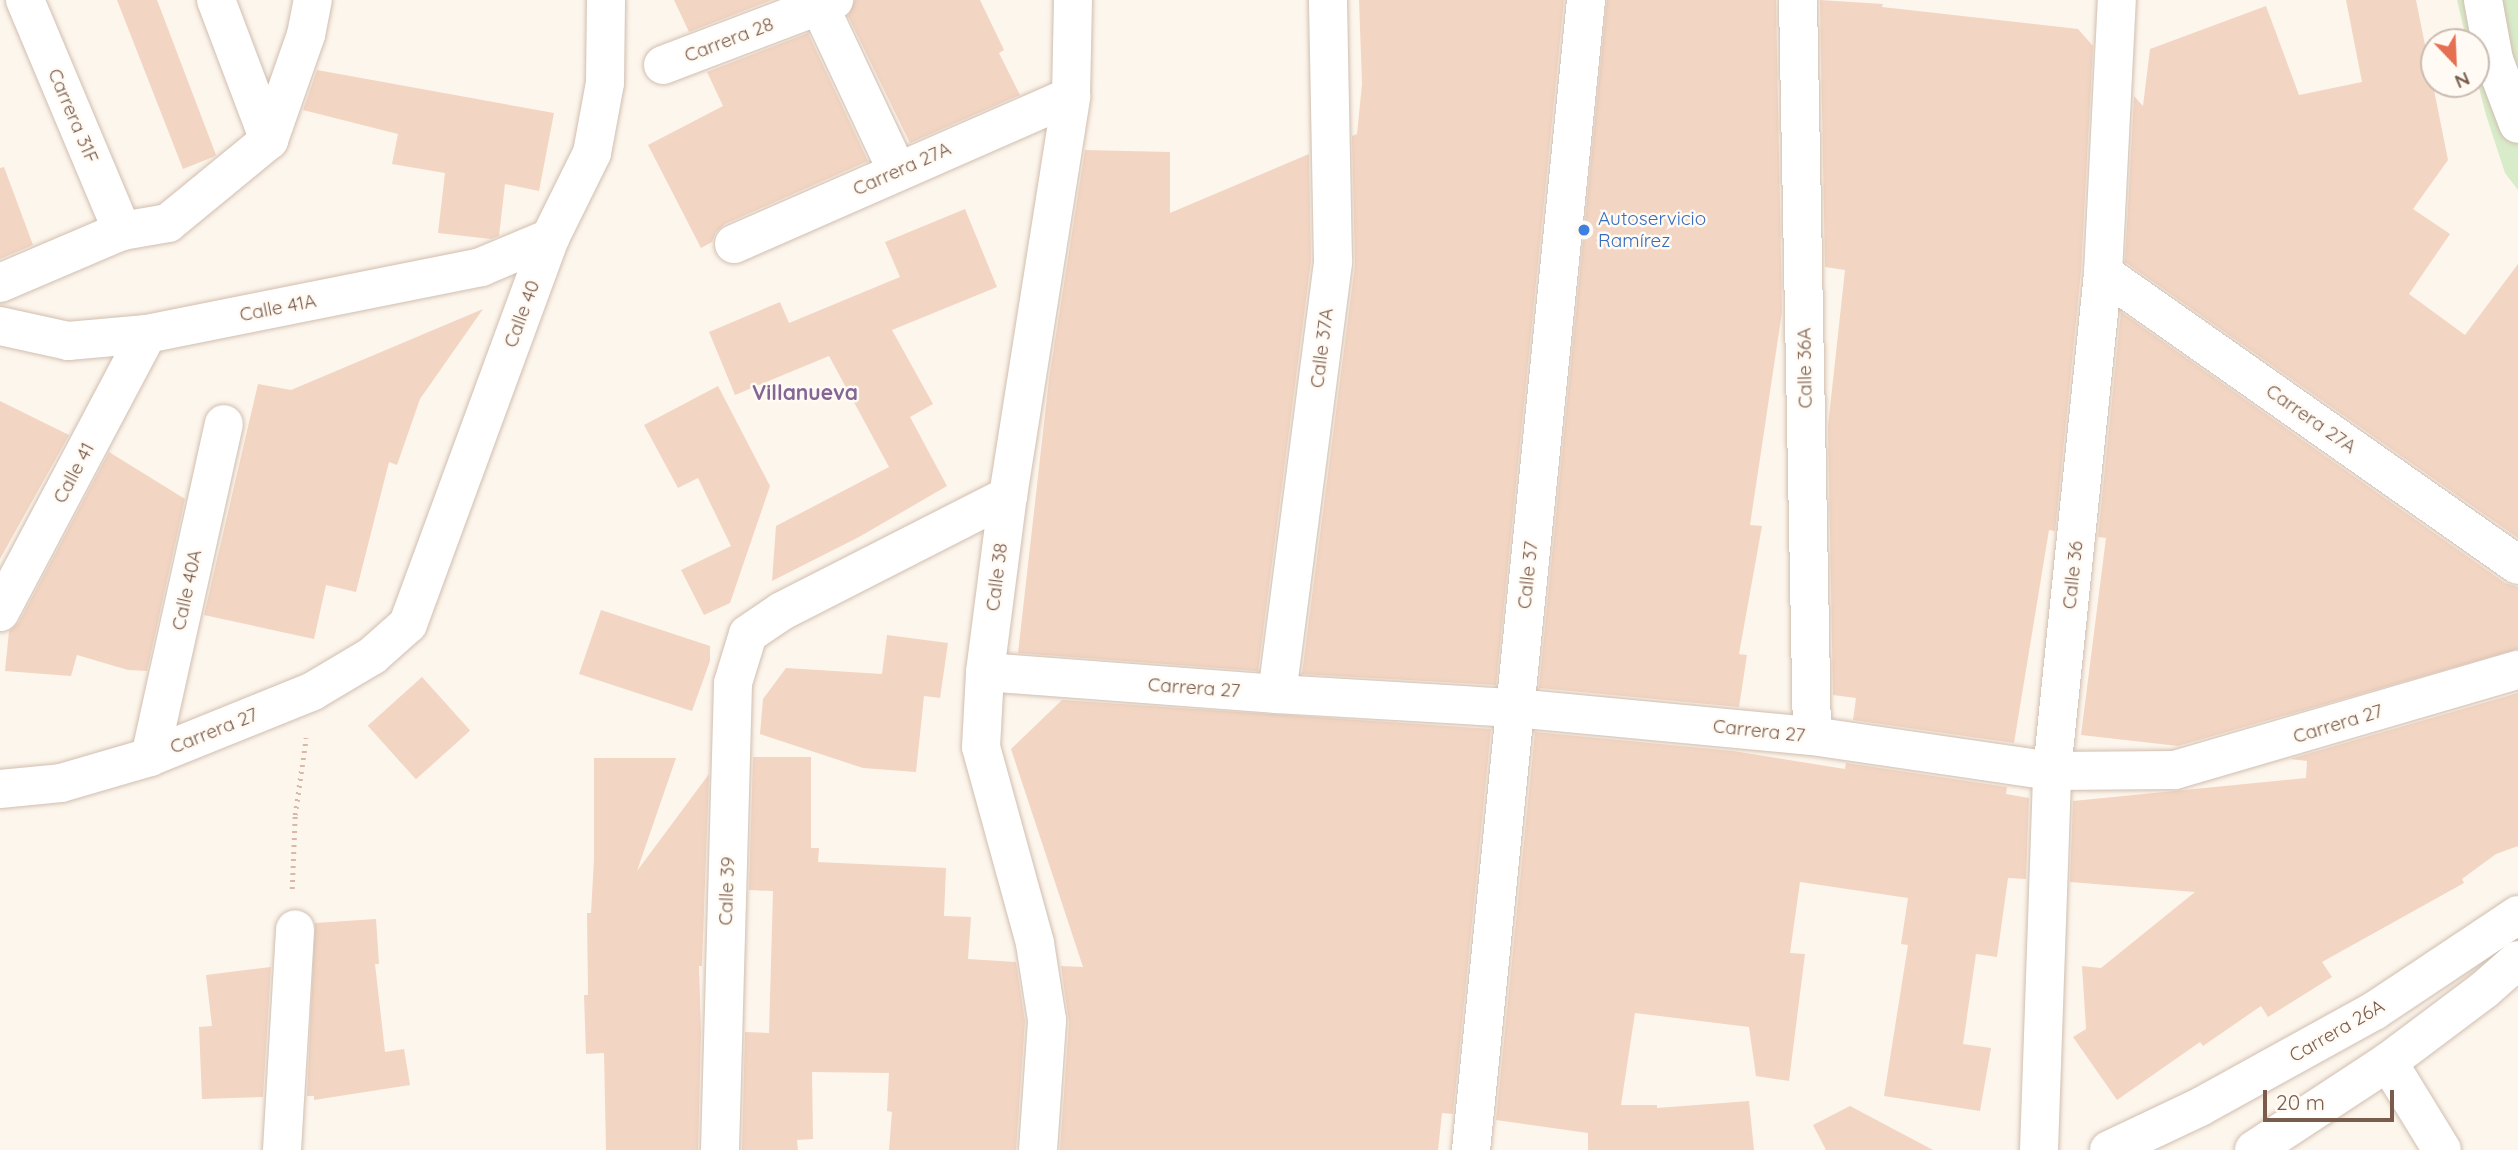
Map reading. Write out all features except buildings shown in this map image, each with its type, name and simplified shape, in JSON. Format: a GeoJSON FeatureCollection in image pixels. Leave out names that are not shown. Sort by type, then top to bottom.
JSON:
{"type":"FeatureCollection","features":[{"type":"Feature","properties":{"kind":"street","name":"Carrera 31F"},"geometry":{"type":"LineString","coordinates":[[25,0],[121,231]]}},
{"type":"Feature","properties":{"kind":"street"},"geometry":{"type":"LineString","coordinates":[[216,0],[269,140]]}},
{"type":"Feature","properties":{"kind":"street"},"geometry":{"type":"LineString","coordinates":[[0,283],[121,231],[168,223],[269,140],[306,36],[313,0]]}},
{"type":"Feature","properties":{"kind":"street","name":"Calle 40"},"geometry":{"type":"LineString","coordinates":[[408,624],[550,238],[592,153],[605,83],[606,0]]}},
{"type":"Feature","properties":{"kind":"street","name":"Calle 38"},"geometry":{"type":"LineString","coordinates":[[1038,1150],[1047,1020],[1035,943],[981,747],[985,672],[1008,496],[1070,96],[1073,0]]}},
{"type":"Feature","properties":{"kind":"street","name":"Calle 37A"},"geometry":{"type":"LineString","coordinates":[[1277,694],[1333,262],[1328,0]]}},
{"type":"Feature","properties":{"kind":"street","name":"Calle 37"},"geometry":{"type":"LineString","coordinates":[[1471,1150],[1586,0]]}},
{"type":"Feature","properties":{"kind":"street","name":"Calle 36A"},"geometry":{"type":"LineString","coordinates":[[1798,0],[1812,736]]}},
{"type":"Feature","properties":{"kind":"street","name":"Calle 36"},"geometry":{"type":"LineString","coordinates":[[2039,1150],[2052,771],[2103,273],[2117,0]]}},
{"type":"Feature","properties":{"kind":"street"},"geometry":{"type":"LineString","coordinates":[[2483,0],[2494,61],[2518,124]]}},
{"type":"Feature","properties":{"kind":"street"},"geometry":{"type":"LineString","coordinates":[[826,2],[897,171]]}},
{"type":"Feature","properties":{"kind":"street","name":"Carrera 28"},"geometry":{"type":"LineString","coordinates":[[663,65],[826,2]]}},
{"type":"Feature","properties":{"kind":"street","name":"Carrera 27A"},"geometry":{"type":"LineString","coordinates":[[734,244],[1070,96]]}},
{"type":"Feature","properties":{"kind":"street","name":"Calle 41A"},"geometry":{"type":"LineString","coordinates":[[2,330],[68,341],[147,334],[481,267],[550,238]]}},
{"type":"Feature","properties":{"kind":"street"},"geometry":{"type":"LineString","coordinates":[[481,267],[492,266],[511,274],[522,290],[524,310]]}},
{"type":"Feature","properties":{"kind":"street","name":"Carrera 27A"},"geometry":{"type":"LineString","coordinates":[[2103,273],[2518,565]]}},
{"type":"Feature","properties":{"kind":"street","name":"Calle 41"},"geometry":{"type":"LineString","coordinates":[[0,612],[147,334]]}},
{"type":"Feature","properties":{"kind":"street","name":"Calle 40A"},"geometry":{"type":"LineString","coordinates":[[150,757],[224,424]]}},
{"type":"Feature","properties":{"kind":"street","name":"Calle 39"},"geometry":{"type":"LineString","coordinates":[[720,1150],[733,683],[748,634],[782,611],[1008,496]]}},
{"type":"Feature","properties":{"kind":"street","name":"Carrera 27"},"geometry":{"type":"LineString","coordinates":[[0,789],[61,783],[150,757],[313,691],[372,656],[408,624]]}},
{"type":"Feature","properties":{"kind":"street","name":"Carrera 27"},"geometry":{"type":"LineString","coordinates":[[985,672],[1277,694],[1515,708],[1812,736],[2052,771],[2175,770],[2518,670]]}},
{"type":"Feature","properties":{"kind":"street","name":"Carrera 26A"},"geometry":{"type":"LineString","coordinates":[[2109,1150],[2200,1107],[2374,1011],[2518,915]]}},
{"type":"Feature","properties":{"kind":"street"},"geometry":{"type":"LineString","coordinates":[[282,1150],[295,929]]}},
{"type":"Feature","properties":{"kind":"street"},"geometry":{"type":"LineString","coordinates":[[2254,1150],[2388,1062],[2484,990],[2518,960]]}},
{"type":"Feature","properties":{"kind":"street"},"geometry":{"type":"LineString","coordinates":[[2388,1062],[2442,1150]]}},
{"type":"Feature","properties":{"kind":"path"},"geometry":{"type":"LineString","coordinates":[[295,929],[290,876],[295,815],[313,691]]}},
{"type":"Feature","properties":{"kind":"green space"},"geometry":{"type":"Polygon","coordinates":[[[2457,0],[2518,0],[2518,190],[2505,173],[2482,98],[2490,98],[2490,28],[2464,28],[2457,0]]]}},
{"type":"Feature","properties":{"kind":"place","name":"Autoservicio Ramírez"},"geometry":{"type":"Point","coordinates":[1584,230]}},
{"type":"Feature","properties":{"kind":"district","name":"Villanueva"},"geometry":{"type":"Point","coordinates":[805,392]}}]}
